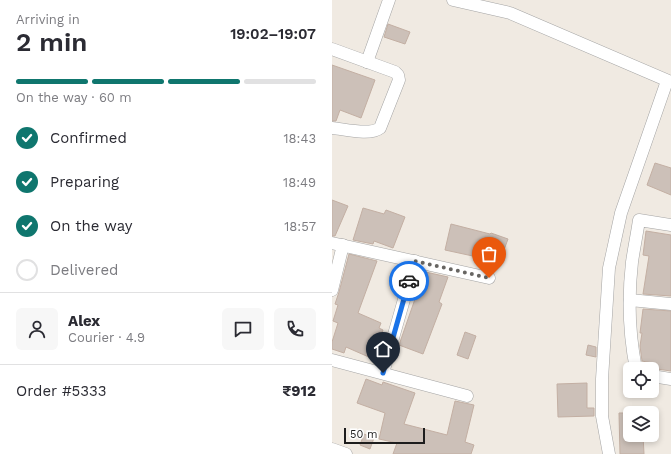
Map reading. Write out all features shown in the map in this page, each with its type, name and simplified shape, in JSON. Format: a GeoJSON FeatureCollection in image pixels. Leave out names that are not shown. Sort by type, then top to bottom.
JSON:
{"type":"FeatureCollection","features":[{"type":"Feature","properties":{"kind":"street"},"geometry":{"type":"LineString","coordinates":[[368,62],[390,0]]}},
{"type":"Feature","properties":{"kind":"street"},"geometry":{"type":"LineString","coordinates":[[453,0],[510,13],[669,82],[622,213],[609,268],[602,378],[602,416],[609,454]]}},
{"type":"Feature","properties":{"kind":"street"},"geometry":{"type":"LineString","coordinates":[[332,49],[395,72],[398,75],[399,80],[380,128],[376,131],[367,132],[332,128]]}},
{"type":"Feature","properties":{"kind":"street"},"geometry":{"type":"LineString","coordinates":[[635,362],[631,342],[630,300],[632,262],[639,220],[671,225]]}},
{"type":"Feature","properties":{"kind":"street"},"geometry":{"type":"LineString","coordinates":[[332,290],[337,244],[489,278]]}},
{"type":"Feature","properties":{"kind":"street"},"geometry":{"type":"LineString","coordinates":[[383,373],[415,261]]}},
{"type":"Feature","properties":{"kind":"street"},"geometry":{"type":"LineString","coordinates":[[630,300],[671,304]]}},
{"type":"Feature","properties":{"kind":"street"},"geometry":{"type":"LineString","coordinates":[[332,360],[467,396]]}},
{"type":"Feature","properties":{"kind":"street"},"geometry":{"type":"LineString","coordinates":[[659,377],[671,380]]}},
{"type":"Feature","properties":{"kind":"street"},"geometry":{"type":"LineString","coordinates":[[332,449],[346,454]]}},
{"type":"Feature","properties":{"kind":"building"},"geometry":{"type":"Polygon","coordinates":[[[388,24],[410,32],[405,44],[384,37],[388,24]]]}},
{"type":"Feature","properties":{"kind":"building"},"geometry":{"type":"Polygon","coordinates":[[[332,65],[375,80],[361,118],[340,110],[336,121],[332,121],[332,65]]]}},
{"type":"Feature","properties":{"kind":"building"},"geometry":{"type":"Polygon","coordinates":[[[655,163],[671,168],[671,195],[647,185],[655,163]]]}},
{"type":"Feature","properties":{"kind":"building"},"geometry":{"type":"Polygon","coordinates":[[[332,200],[348,206],[335,236],[332,236],[332,200]]]}},
{"type":"Feature","properties":{"kind":"building"},"geometry":{"type":"Polygon","coordinates":[[[363,208],[384,214],[386,210],[405,217],[393,248],[374,241],[373,244],[353,240],[363,208]]]}},
{"type":"Feature","properties":{"kind":"building"},"geometry":{"type":"Polygon","coordinates":[[[451,224],[491,233],[508,239],[498,266],[481,260],[482,258],[445,250],[451,224]]]}},
{"type":"Feature","properties":{"kind":"building"},"geometry":{"type":"Polygon","coordinates":[[[646,231],[671,235],[671,296],[643,294],[649,256],[643,255],[646,231]]]}},
{"type":"Feature","properties":{"kind":"building"},"geometry":{"type":"Polygon","coordinates":[[[349,254],[377,261],[358,313],[381,323],[379,328],[383,330],[371,358],[346,347],[344,353],[332,349],[332,342],[338,323],[333,321],[338,305],[335,304],[349,254]]]}},
{"type":"Feature","properties":{"kind":"building"},"geometry":{"type":"Polygon","coordinates":[[[421,271],[448,277],[439,302],[442,304],[423,354],[399,345],[415,299],[412,298],[417,288],[415,288],[421,271]]]}},
{"type":"Feature","properties":{"kind":"building"},"geometry":{"type":"Polygon","coordinates":[[[643,309],[671,311],[671,371],[659,369],[659,362],[642,361],[640,346],[642,333],[640,333],[643,309]]]}},
{"type":"Feature","properties":{"kind":"building"},"geometry":{"type":"Polygon","coordinates":[[[465,332],[476,336],[468,359],[457,355],[465,332]]]}},
{"type":"Feature","properties":{"kind":"building"},"geometry":{"type":"Polygon","coordinates":[[[588,345],[596,347],[596,357],[586,355],[588,345]]]}},
{"type":"Feature","properties":{"kind":"building"},"geometry":{"type":"Polygon","coordinates":[[[366,379],[382,385],[383,382],[415,393],[404,424],[447,435],[455,401],[474,405],[465,442],[474,445],[471,454],[393,454],[397,443],[379,439],[385,413],[357,403],[366,379]]]}},
{"type":"Feature","properties":{"kind":"building"},"geometry":{"type":"Polygon","coordinates":[[[587,383],[587,408],[594,408],[594,416],[558,417],[557,384],[587,383]]]}},
{"type":"Feature","properties":{"kind":"building"},"geometry":{"type":"Polygon","coordinates":[[[619,413],[623,413],[623,442],[643,442],[644,454],[620,454],[619,413]]]}},
{"type":"Feature","properties":{"kind":"building"},"geometry":{"type":"Polygon","coordinates":[[[364,434],[374,438],[370,449],[360,445],[364,434]]]}},
{"type":"Feature","properties":{"kind":"way so far"},"geometry":{"type":"LineString","coordinates":[[409,281],[415,261],[489,278]]}},
{"type":"Feature","properties":{"kind":"route"},"geometry":{"type":"LineString","coordinates":[[383,373],[409,281]]}}]}
